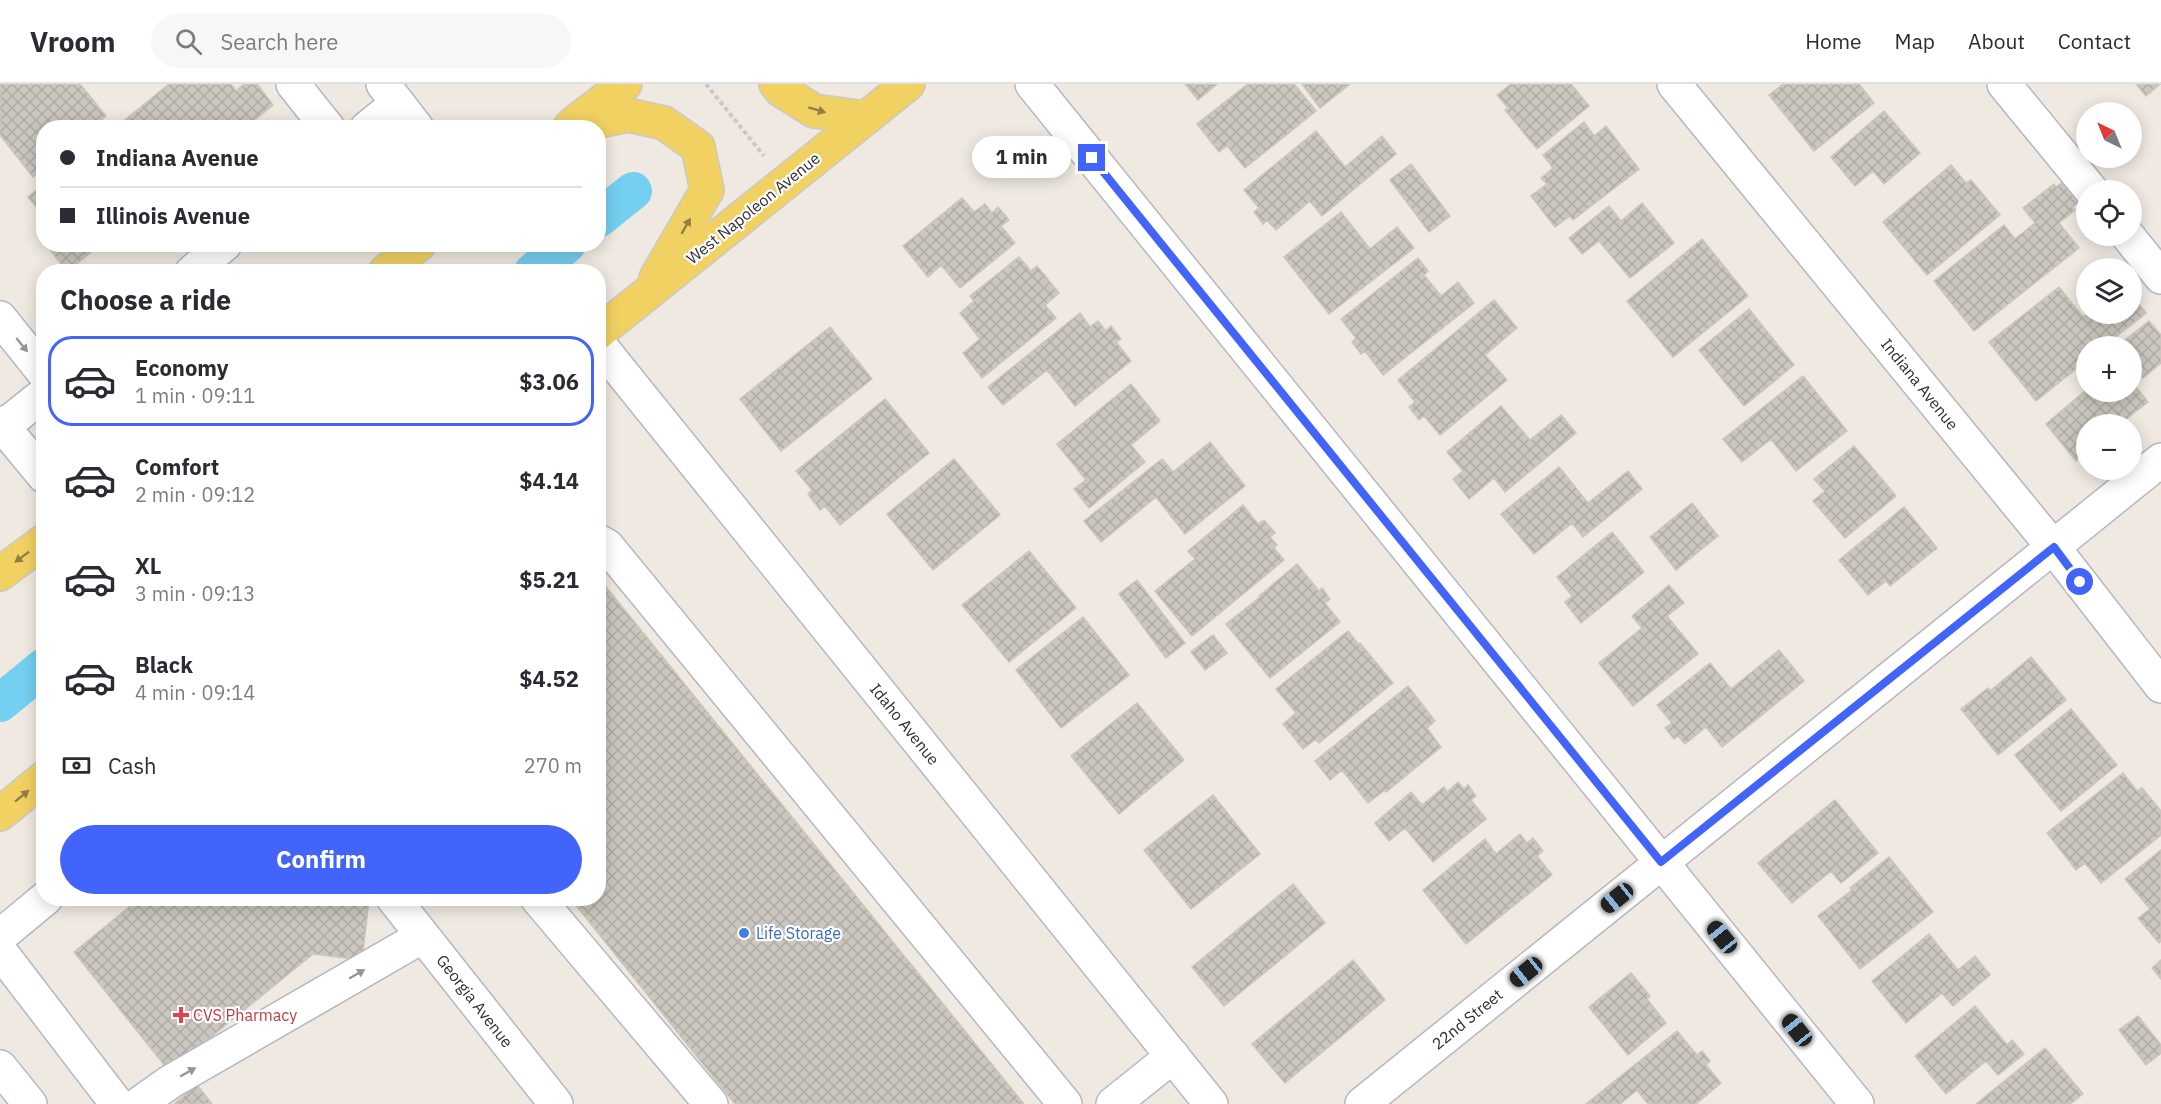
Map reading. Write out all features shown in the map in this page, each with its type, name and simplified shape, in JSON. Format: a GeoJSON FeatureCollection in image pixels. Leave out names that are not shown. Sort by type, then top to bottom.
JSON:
{"type":"FeatureCollection","features":[{"type":"Feature","properties":{"kind":"main road"},"geometry":{"type":"LineString","coordinates":[[578,120],[625,84]]}},
{"type":"Feature","properties":{"kind":"main road"},"geometry":{"type":"LineString","coordinates":[[776,84],[781,90],[814,111],[866,118]]}},
{"type":"Feature","properties":{"kind":"main road","name":"West Napoleon Avenue"},"geometry":{"type":"LineString","coordinates":[[606,327],[908,84]]}},
{"type":"Feature","properties":{"kind":"main road"},"geometry":{"type":"LineString","coordinates":[[603,120],[628,115],[664,123],[698,147],[707,190],[646,295]]}},
{"type":"Feature","properties":{"kind":"main road"},"geometry":{"type":"LineString","coordinates":[[395,264],[409,252]]}},
{"type":"Feature","properties":{"kind":"main road"},"geometry":{"type":"LineString","coordinates":[[0,574],[36,547]]}},
{"type":"Feature","properties":{"kind":"main road"},"geometry":{"type":"LineString","coordinates":[[0,814],[36,785]]}},
{"type":"Feature","properties":{"kind":"street"},"geometry":{"type":"LineString","coordinates":[[293,84],[322,120]]}},
{"type":"Feature","properties":{"kind":"street"},"geometry":{"type":"LineString","coordinates":[[1032,84],[1857,1104]]}},
{"type":"Feature","properties":{"kind":"street","name":"Indiana Avenue"},"geometry":{"type":"LineString","coordinates":[[1674,84],[2054,547],[2161,686]]}},
{"type":"Feature","properties":{"kind":"street"},"geometry":{"type":"LineString","coordinates":[[2004,84],[2083,180]]}},
{"type":"Feature","properties":{"kind":"street"},"geometry":{"type":"LineString","coordinates":[[378,120],[400,105]]}},
{"type":"Feature","properties":{"kind":"street"},"geometry":{"type":"LineString","coordinates":[[2136,246],[2161,277]]}},
{"type":"Feature","properties":{"kind":"street"},"geometry":{"type":"LineString","coordinates":[[201,264],[216,252]]}},
{"type":"Feature","properties":{"kind":"street"},"geometry":{"type":"LineString","coordinates":[[0,318],[36,362]]}},
{"type":"Feature","properties":{"kind":"street","name":"Idaho Avenue"},"geometry":{"type":"LineString","coordinates":[[606,353],[1211,1104]]}},
{"type":"Feature","properties":{"kind":"street"},"geometry":{"type":"LineString","coordinates":[[36,400],[2,425],[36,466]]}},
{"type":"Feature","properties":{"kind":"street","name":"22nd Street"},"geometry":{"type":"LineString","coordinates":[[1362,1104],[2161,460]]}},
{"type":"Feature","properties":{"kind":"street"},"geometry":{"type":"LineString","coordinates":[[606,545],[1065,1104]]}},
{"type":"Feature","properties":{"kind":"street"},"geometry":{"type":"LineString","coordinates":[[0,936],[36,906]]}},
{"type":"Feature","properties":{"kind":"street","name":"Georgia Avenue"},"geometry":{"type":"LineString","coordinates":[[399,906],[556,1104]]}},
{"type":"Feature","properties":{"kind":"street"},"geometry":{"type":"LineString","coordinates":[[544,906],[711,1104]]}},
{"type":"Feature","properties":{"kind":"street"},"geometry":{"type":"LineString","coordinates":[[139,1104],[170,1082],[423,936]]}},
{"type":"Feature","properties":{"kind":"street"},"geometry":{"type":"LineString","coordinates":[[0,951],[117,1104]]}},
{"type":"Feature","properties":{"kind":"street"},"geometry":{"type":"LineString","coordinates":[[1113,1104],[1173,1056]]}},
{"type":"Feature","properties":{"kind":"street"},"geometry":{"type":"LineString","coordinates":[[0,1067],[30,1104]]}},
{"type":"Feature","properties":{"kind":"path"},"geometry":{"type":"LineString","coordinates":[[706,84],[769,161]]}},
{"type":"Feature","properties":{"kind":"building"},"geometry":{"type":"Polygon","coordinates":[[[0,84],[80,84],[106,116],[101,120],[36,120],[36,175],[33,177],[0,135],[0,84]]]}},
{"type":"Feature","properties":{"kind":"building"},"geometry":{"type":"Polygon","coordinates":[[[169,84],[231,84],[236,91],[244,84],[257,84],[273,105],[255,120],[125,120],[169,84]]]}},
{"type":"Feature","properties":{"kind":"building"},"geometry":{"type":"Polygon","coordinates":[[[1185,84],[1217,84],[1198,100],[1185,84]]]}},
{"type":"Feature","properties":{"kind":"building"},"geometry":{"type":"Polygon","coordinates":[[[1248,84],[1294,84],[1316,111],[1245,168],[1227,146],[1219,152],[1197,124],[1248,84]]]}},
{"type":"Feature","properties":{"kind":"building"},"geometry":{"type":"Polygon","coordinates":[[[1302,84],[1350,84],[1320,108],[1302,84]]]}},
{"type":"Feature","properties":{"kind":"building"},"geometry":{"type":"Polygon","coordinates":[[[1511,84],[1571,84],[1589,106],[1537,149],[1505,110],[1508,108],[1497,95],[1511,84]]]}},
{"type":"Feature","properties":{"kind":"building"},"geometry":{"type":"Polygon","coordinates":[[[1783,84],[1859,84],[1874,103],[1814,151],[1769,95],[1783,84]]]}},
{"type":"Feature","properties":{"kind":"building"},"geometry":{"type":"Polygon","coordinates":[[[2136,84],[2160,84],[2146,96],[2136,84]]]}},
{"type":"Feature","properties":{"kind":"building"},"geometry":{"type":"Polygon","coordinates":[[[1884,111],[1920,153],[1884,184],[1873,171],[1855,186],[1831,157],[1884,111]]]}},
{"type":"Feature","properties":{"kind":"building"},"geometry":{"type":"Polygon","coordinates":[[[1584,122],[1594,136],[1606,126],[1639,169],[1573,220],[1570,216],[1555,227],[1531,196],[1547,184],[1541,178],[1553,168],[1543,155],[1584,122]]]}},
{"type":"Feature","properties":{"kind":"building"},"geometry":{"type":"Polygon","coordinates":[[[1316,131],[1345,167],[1382,136],[1396,154],[1322,216],[1310,201],[1276,230],[1267,220],[1263,224],[1254,212],[1259,208],[1244,190],[1316,131]]]}},
{"type":"Feature","properties":{"kind":"building"},"geometry":{"type":"Polygon","coordinates":[[[1411,164],[1450,216],[1429,232],[1390,180],[1411,164]]]}},
{"type":"Feature","properties":{"kind":"building"},"geometry":{"type":"Polygon","coordinates":[[[1951,165],[1966,183],[1971,180],[2000,215],[1927,275],[1883,222],[1951,165]]]}},
{"type":"Feature","properties":{"kind":"building"},"geometry":{"type":"Polygon","coordinates":[[[2064,181],[2076,196],[2076,204],[2072,208],[2075,210],[2059,223],[2079,248],[1974,331],[1934,281],[2004,225],[2015,239],[2035,223],[2023,208],[2054,184],[2056,187],[2064,181]]]}},
{"type":"Feature","properties":{"kind":"building"},"geometry":{"type":"Polygon","coordinates":[[[36,190],[36,206],[28,197],[36,190]]]}},
{"type":"Feature","properties":{"kind":"building"},"geometry":{"type":"Polygon","coordinates":[[[962,198],[974,212],[985,204],[992,213],[998,207],[1009,220],[1001,226],[1015,243],[960,288],[941,265],[928,277],[903,246],[962,198]]]}},
{"type":"Feature","properties":{"kind":"building"},"geometry":{"type":"Polygon","coordinates":[[[1642,203],[1674,243],[1630,278],[1599,241],[1582,254],[1569,238],[1609,206],[1621,221],[1642,203]]]}},
{"type":"Feature","properties":{"kind":"building"},"geometry":{"type":"Polygon","coordinates":[[[1341,212],[1370,249],[1397,227],[1414,248],[1329,314],[1284,257],[1341,212]]]}},
{"type":"Feature","properties":{"kind":"building"},"geometry":{"type":"Polygon","coordinates":[[[1702,239],[1748,296],[1673,357],[1627,301],[1702,239]]]}},
{"type":"Feature","properties":{"kind":"building"},"geometry":{"type":"Polygon","coordinates":[[[52,252],[91,252],[77,264],[61,264],[52,252]]]}},
{"type":"Feature","properties":{"kind":"building"},"geometry":{"type":"Polygon","coordinates":[[[1019,257],[1031,271],[1037,266],[1059,293],[1045,305],[1056,318],[982,378],[963,353],[980,339],[960,313],[974,301],[970,296],[1019,257]]]}},
{"type":"Feature","properties":{"kind":"building"},"geometry":{"type":"Polygon","coordinates":[[[1418,258],[1428,271],[1424,275],[1441,296],[1458,282],[1474,303],[1383,375],[1365,351],[1361,354],[1352,342],[1356,338],[1341,319],[1418,258]]]}},
{"type":"Feature","properties":{"kind":"building"},"geometry":{"type":"Polygon","coordinates":[[[2059,287],[2076,308],[2076,324],[2132,324],[2117,336],[2076,336],[2076,369],[2036,401],[1989,342],[2059,287]]]}},
{"type":"Feature","properties":{"kind":"building"},"geometry":{"type":"Polygon","coordinates":[[[1494,300],[1517,328],[1485,355],[1507,380],[1440,435],[1424,416],[1419,420],[1409,407],[1415,402],[1398,380],[1494,300]]]}},
{"type":"Feature","properties":{"kind":"building"},"geometry":{"type":"Polygon","coordinates":[[[1749,309],[1794,365],[1744,406],[1699,350],[1749,309]]]}},
{"type":"Feature","properties":{"kind":"building"},"geometry":{"type":"Polygon","coordinates":[[[1080,313],[1090,327],[1098,321],[1106,331],[1111,326],[1121,339],[1116,342],[1131,361],[1075,406],[1047,370],[1003,405],[988,387],[1080,313]]]}},
{"type":"Feature","properties":{"kind":"building"},"geometry":{"type":"Polygon","coordinates":[[[2149,321],[2161,335],[2161,363],[2143,378],[2142,336],[2130,336],[2149,321]]]}},
{"type":"Feature","properties":{"kind":"building"},"geometry":{"type":"Polygon","coordinates":[[[830,327],[872,379],[781,451],[740,399],[830,327]]]}},
{"type":"Feature","properties":{"kind":"building"},"geometry":{"type":"Polygon","coordinates":[[[1803,376],[1847,431],[1796,471],[1771,439],[1742,462],[1723,439],[1803,376]]]}},
{"type":"Feature","properties":{"kind":"building"},"geometry":{"type":"Polygon","coordinates":[[[1131,384],[1160,421],[1131,445],[1145,462],[1089,508],[1074,489],[1086,480],[1057,444],[1131,384]]]}},
{"type":"Feature","properties":{"kind":"building"},"geometry":{"type":"Polygon","coordinates":[[[2142,394],[2148,402],[2133,414],[2076,414],[2076,461],[2046,424],[2076,398],[2076,402],[2142,402],[2142,394]]]}},
{"type":"Feature","properties":{"kind":"building"},"geometry":{"type":"Polygon","coordinates":[[[885,399],[929,453],[840,525],[825,506],[820,510],[808,494],[812,490],[796,471],[885,399]]]}},
{"type":"Feature","properties":{"kind":"building"},"geometry":{"type":"Polygon","coordinates":[[[1501,406],[1530,440],[1561,415],[1576,433],[1505,492],[1494,478],[1469,499],[1453,479],[1463,471],[1447,452],[1501,406]]]}},
{"type":"Feature","properties":{"kind":"building"},"geometry":{"type":"Polygon","coordinates":[[[1210,442],[1245,486],[1185,534],[1156,497],[1101,542],[1084,521],[1162,459],[1173,472],[1210,442]]]}},
{"type":"Feature","properties":{"kind":"building"},"geometry":{"type":"Polygon","coordinates":[[[1854,446],[1896,496],[1845,538],[1813,501],[1825,491],[1814,479],[1854,446]]]}},
{"type":"Feature","properties":{"kind":"building"},"geometry":{"type":"Polygon","coordinates":[[[954,459],[1000,515],[933,570],[887,514],[954,459]]]}},
{"type":"Feature","properties":{"kind":"building"},"geometry":{"type":"Polygon","coordinates":[[[1559,467],[1588,503],[1628,471],[1642,489],[1583,537],[1572,523],[1534,554],[1501,514],[1559,467]]]}},
{"type":"Feature","properties":{"kind":"building"},"geometry":{"type":"Polygon","coordinates":[[[1692,503],[1718,536],[1676,570],[1650,537],[1692,503]]]}},
{"type":"Feature","properties":{"kind":"building"},"geometry":{"type":"Polygon","coordinates":[[[1243,505],[1258,524],[1264,520],[1275,533],[1270,537],[1277,545],[1274,548],[1284,560],[1192,636],[1155,591],[1195,559],[1188,551],[1243,505]]]}},
{"type":"Feature","properties":{"kind":"building"},"geometry":{"type":"Polygon","coordinates":[[[1904,507],[1937,548],[1890,586],[1886,581],[1868,595],[1839,560],[1904,507]]]}},
{"type":"Feature","properties":{"kind":"building"},"geometry":{"type":"Polygon","coordinates":[[[1612,532],[1644,572],[1581,623],[1565,602],[1572,596],[1557,577],[1612,532]]]}},
{"type":"Feature","properties":{"kind":"building"},"geometry":{"type":"Polygon","coordinates":[[[1029,551],[1076,608],[1009,662],[962,605],[1029,551]]]}},
{"type":"Feature","properties":{"kind":"building"},"geometry":{"type":"Polygon","coordinates":[[[1297,564],[1319,591],[1322,588],[1330,599],[1325,603],[1340,622],[1270,678],[1226,624],[1297,564]]]}},
{"type":"Feature","properties":{"kind":"building"},"geometry":{"type":"Polygon","coordinates":[[[1137,580],[1185,643],[1166,658],[1119,594],[1137,580]]]}},
{"type":"Feature","properties":{"kind":"building"},"geometry":{"type":"Polygon","coordinates":[[[1669,585],[1684,603],[1667,616],[1698,654],[1633,706],[1599,663],[1642,628],[1632,616],[1669,585]]]}},
{"type":"Feature","properties":{"kind":"building"},"geometry":{"type":"Polygon","coordinates":[[[606,587],[1024,1104],[735,1104],[576,906],[606,906],[606,587]]]}},
{"type":"Feature","properties":{"kind":"building"},"geometry":{"type":"Polygon","coordinates":[[[1083,617],[1129,675],[1061,728],[1016,670],[1083,617]]]}},
{"type":"Feature","properties":{"kind":"building"},"geometry":{"type":"Polygon","coordinates":[[[1348,631],[1393,683],[1319,743],[1316,739],[1303,749],[1283,724],[1296,713],[1276,689],[1348,631]]]}},
{"type":"Feature","properties":{"kind":"building"},"geometry":{"type":"Polygon","coordinates":[[[1213,635],[1227,653],[1205,670],[1191,652],[1213,635]]]}},
{"type":"Feature","properties":{"kind":"building"},"geometry":{"type":"Polygon","coordinates":[[[1779,650],[1804,681],[1722,747],[1706,727],[1685,744],[1678,736],[1674,739],[1665,728],[1672,723],[1657,705],[1710,663],[1731,689],[1779,650]]]}},
{"type":"Feature","properties":{"kind":"building"},"geometry":{"type":"Polygon","coordinates":[[[2031,657],[2066,700],[1998,755],[1961,709],[1988,688],[1990,691],[2031,657]]]}},
{"type":"Feature","properties":{"kind":"building"},"geometry":{"type":"Polygon","coordinates":[[[1408,686],[1435,721],[1427,728],[1441,747],[1386,792],[1385,790],[1368,803],[1342,770],[1330,780],[1315,761],[1408,686]]]}},
{"type":"Feature","properties":{"kind":"building"},"geometry":{"type":"Polygon","coordinates":[[[1137,703],[1184,760],[1119,814],[1071,756],[1137,703]]]}},
{"type":"Feature","properties":{"kind":"building"},"geometry":{"type":"Polygon","coordinates":[[[2071,709],[2117,765],[2061,811],[2015,755],[2071,709]]]}},
{"type":"Feature","properties":{"kind":"building"},"geometry":{"type":"Polygon","coordinates":[[[2123,773],[2137,791],[2142,788],[2161,811],[2161,835],[2101,883],[2085,863],[2076,870],[2047,833],[2123,773]]]}},
{"type":"Feature","properties":{"kind":"building"},"geometry":{"type":"Polygon","coordinates":[[[1458,782],[1464,789],[1468,785],[1476,796],[1471,800],[1486,819],[1433,862],[1405,828],[1389,841],[1375,823],[1411,792],[1422,805],[1444,787],[1447,792],[1458,782]]]}},
{"type":"Feature","properties":{"kind":"building"},"geometry":{"type":"Polygon","coordinates":[[[1213,795],[1260,854],[1191,909],[1144,850],[1213,795]]]}},
{"type":"Feature","properties":{"kind":"building"},"geometry":{"type":"Polygon","coordinates":[[[1835,800],[1878,853],[1841,883],[1831,871],[1792,903],[1758,863],[1835,800]]]}},
{"type":"Feature","properties":{"kind":"building"},"geometry":{"type":"Polygon","coordinates":[[[1520,834],[1527,843],[1533,838],[1543,851],[1537,856],[1552,875],[1466,944],[1423,890],[1485,839],[1496,854],[1520,834]]]}},
{"type":"Feature","properties":{"kind":"building"},"geometry":{"type":"Polygon","coordinates":[[[2161,850],[2161,941],[2159,943],[2138,918],[2150,909],[2125,879],[2161,850]]]}},
{"type":"Feature","properties":{"kind":"building"},"geometry":{"type":"Polygon","coordinates":[[[1889,857],[1933,912],[1860,969],[1818,916],[1889,857]]]}},
{"type":"Feature","properties":{"kind":"building"},"geometry":{"type":"Polygon","coordinates":[[[1293,884],[1325,923],[1224,1006],[1192,967],[1293,884]]]}},
{"type":"Feature","properties":{"kind":"building","name":"CVS Pharmacy"},"geometry":{"type":"Polygon","coordinates":[[[130,906],[368,906],[362,960],[313,954],[169,1071],[74,952],[130,906]]]}},
{"type":"Feature","properties":{"kind":"building"},"geometry":{"type":"Polygon","coordinates":[[[1929,934],[1958,970],[1975,956],[1990,975],[1953,1006],[1942,993],[1906,1023],[1872,981],[1929,934]]]}},
{"type":"Feature","properties":{"kind":"building"},"geometry":{"type":"Polygon","coordinates":[[[1353,960],[1385,1000],[1285,1083],[1252,1044],[1353,960]]]}},
{"type":"Feature","properties":{"kind":"building"},"geometry":{"type":"Polygon","coordinates":[[[2161,960],[2161,979],[2152,968],[2161,960]]]}},
{"type":"Feature","properties":{"kind":"building"},"geometry":{"type":"Polygon","coordinates":[[[1631,973],[1650,996],[1647,999],[1666,1023],[1628,1055],[1589,1007],[1631,973]]]}},
{"type":"Feature","properties":{"kind":"building"},"geometry":{"type":"Polygon","coordinates":[[[1975,1006],[2007,1045],[2012,1040],[2024,1054],[1998,1075],[1986,1061],[1946,1094],[1915,1056],[1975,1006]]]}},
{"type":"Feature","properties":{"kind":"building"},"geometry":{"type":"Polygon","coordinates":[[[2138,1016],[2161,1045],[2161,1053],[2146,1065],[2119,1030],[2138,1016]]]}},
{"type":"Feature","properties":{"kind":"building"},"geometry":{"type":"Polygon","coordinates":[[[1677,1031],[1697,1055],[1702,1051],[1710,1061],[1706,1065],[1721,1083],[1696,1104],[1648,1104],[1637,1090],[1620,1104],[1586,1104],[1677,1031]]]}},
{"type":"Feature","properties":{"kind":"building"},"geometry":{"type":"Polygon","coordinates":[[[2045,1048],[2083,1094],[2070,1104],[1976,1104],[2045,1048]]]}},
{"type":"Feature","properties":{"kind":"building"},"geometry":{"type":"Polygon","coordinates":[[[197,1085],[212,1104],[174,1104],[197,1085]]]}},
{"type":"Feature","properties":{"kind":"waterway"},"geometry":{"type":"LineString","coordinates":[[606,213],[633,191]]}},
{"type":"Feature","properties":{"kind":"waterway"},"geometry":{"type":"LineString","coordinates":[[543,264],[557,252]]}},
{"type":"Feature","properties":{"kind":"waterway"},"geometry":{"type":"LineString","coordinates":[[0,703],[36,674]]}},
{"type":"Feature","properties":{"kind":"place","name":"Life Storage"},"geometry":{"type":"Point","coordinates":[744,933]}},
{"type":"Feature","properties":{"kind":"place","name":"CVS Pharmacy"},"geometry":{"type":"Point","coordinates":[181,1015]}},
{"type":"Feature","properties":{"kind":"route"},"geometry":{"type":"LineString","coordinates":[[1092,158],[1661,862],[2054,547],[2080,582]]}}]}
